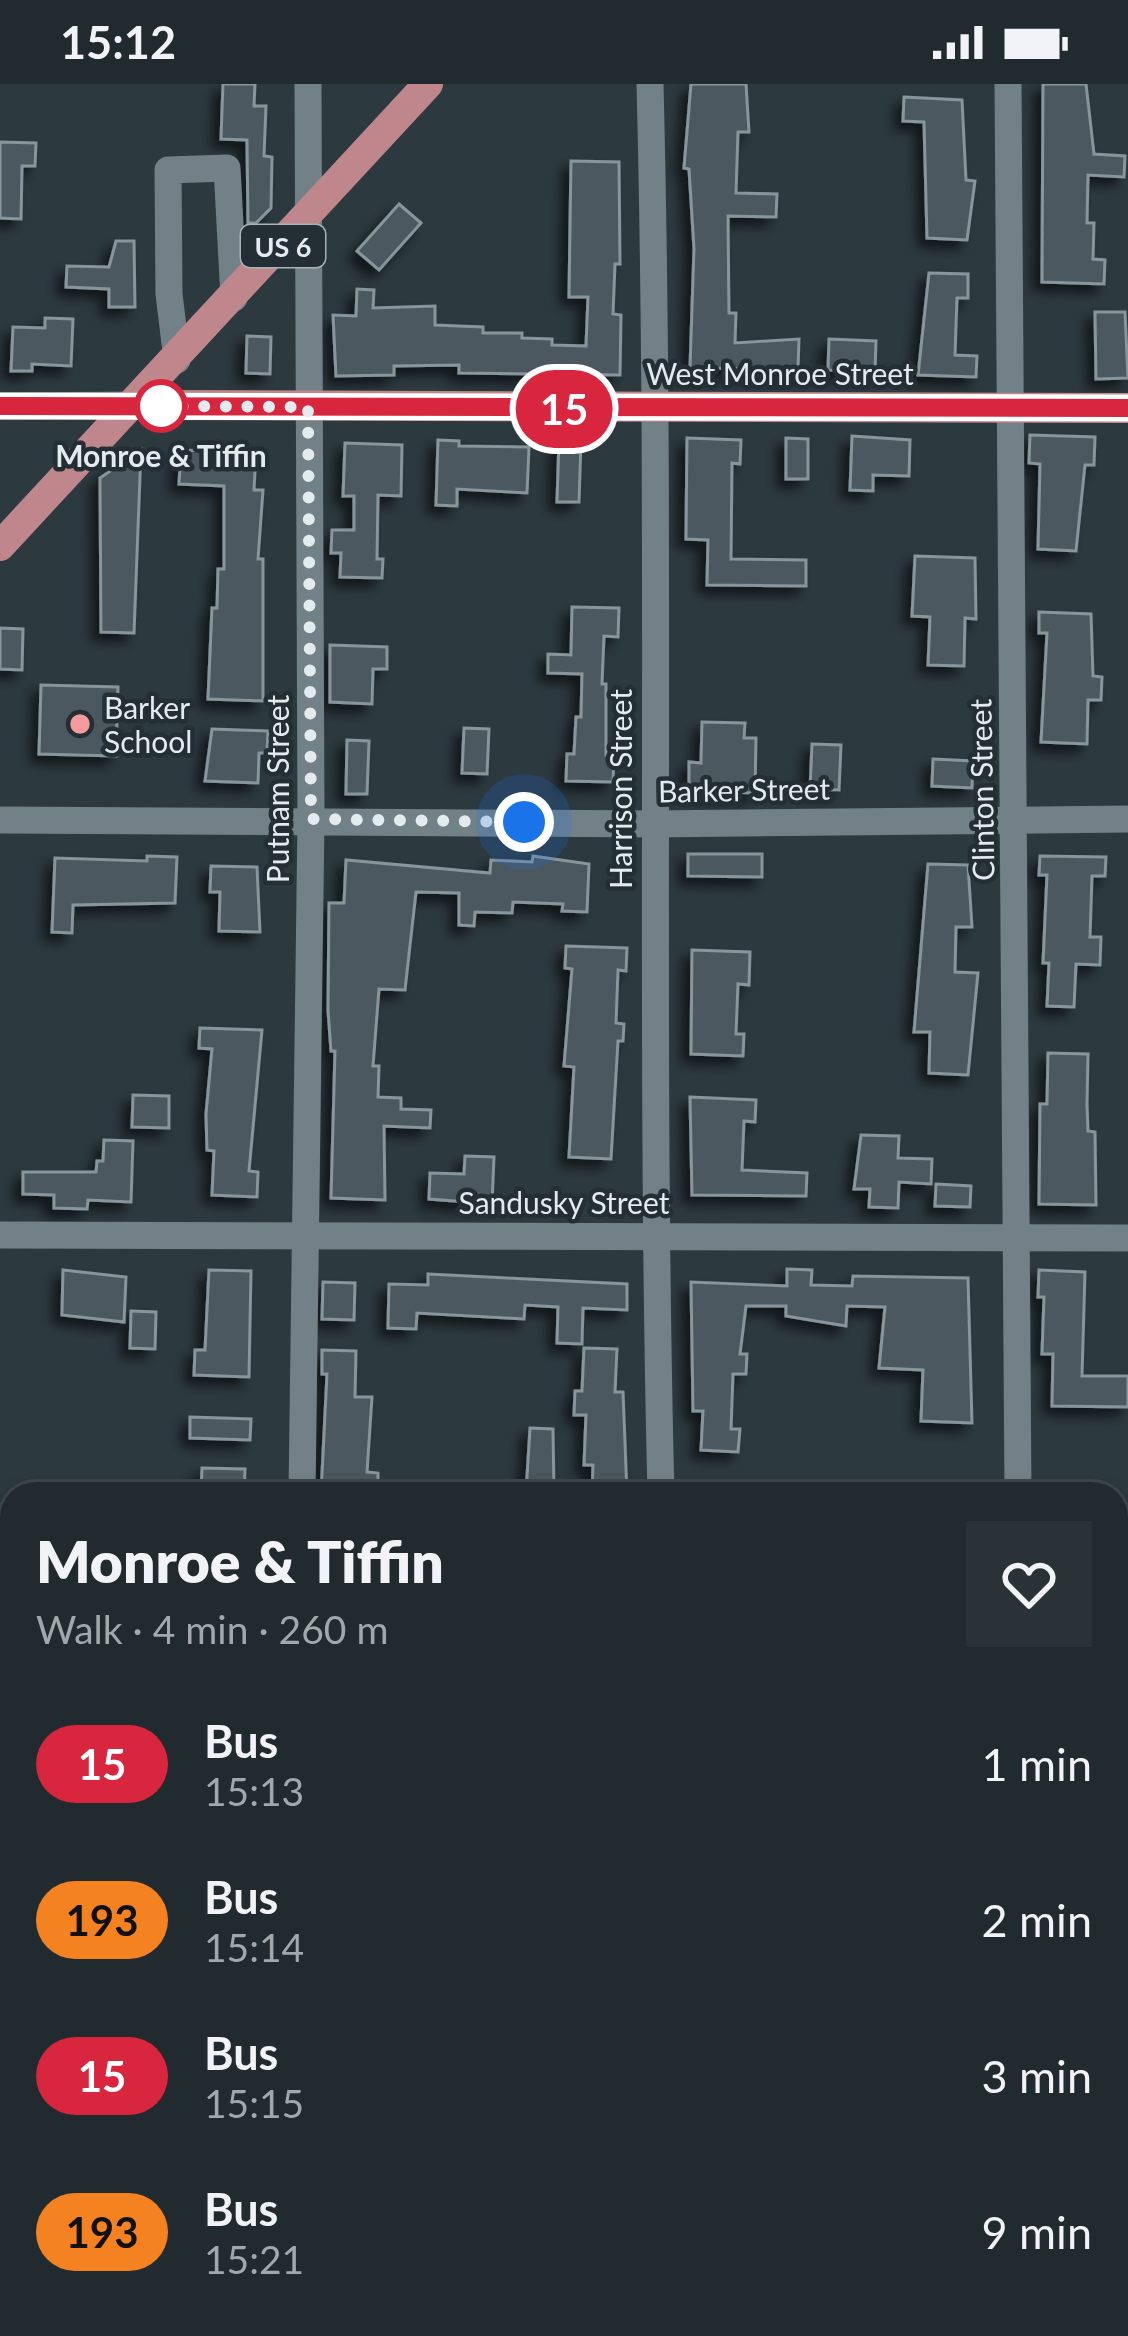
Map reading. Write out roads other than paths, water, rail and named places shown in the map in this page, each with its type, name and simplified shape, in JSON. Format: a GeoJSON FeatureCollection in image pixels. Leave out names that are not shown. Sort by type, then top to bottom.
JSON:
{"type":"FeatureCollection","features":[{"type":"Feature","properties":{"kind":"main road","name":"US 6"},"geometry":{"type":"LineString","coordinates":[[0,546],[428,84]]}},
{"type":"Feature","properties":{"kind":"main road","name":"West Monroe Street"},"geometry":{"type":"LineString","coordinates":[[135,405],[1128,408]]}},
{"type":"Feature","properties":{"kind":"street","name":"Putnam Street"},"geometry":{"type":"LineString","coordinates":[[302,1482],[311,819],[308,84]]}},
{"type":"Feature","properties":{"kind":"street","name":"Harrison Street"},"geometry":{"type":"LineString","coordinates":[[650,84],[658,409],[652,824],[661,1482]]}},
{"type":"Feature","properties":{"kind":"street","name":"Clinton Street"},"geometry":{"type":"LineString","coordinates":[[1008,84],[1006,408],[1015,819],[1018,1482]]}},
{"type":"Feature","properties":{"kind":"street"},"geometry":{"type":"LineString","coordinates":[[177,360],[169,294],[168,170],[227,168],[234,298]]}},
{"type":"Feature","properties":{"kind":"street","name":"West Monroe Street"},"geometry":{"type":"LineString","coordinates":[[0,406],[135,405]]}},
{"type":"Feature","properties":{"kind":"street","name":"Barker Street"},"geometry":{"type":"LineString","coordinates":[[0,820],[652,824],[1128,819]]}},
{"type":"Feature","properties":{"kind":"street","name":"Sandusky Street"},"geometry":{"type":"LineString","coordinates":[[0,1235],[655,1233],[1128,1238]]}},
{"type":"Feature","properties":{"kind":"place","name":"Monroe & Tiffin"},"geometry":{"type":"Point","coordinates":[161,406]}},
{"type":"Feature","properties":{"kind":"place","name":"Barker School"},"geometry":{"type":"Point","coordinates":[80,724]}}]}
